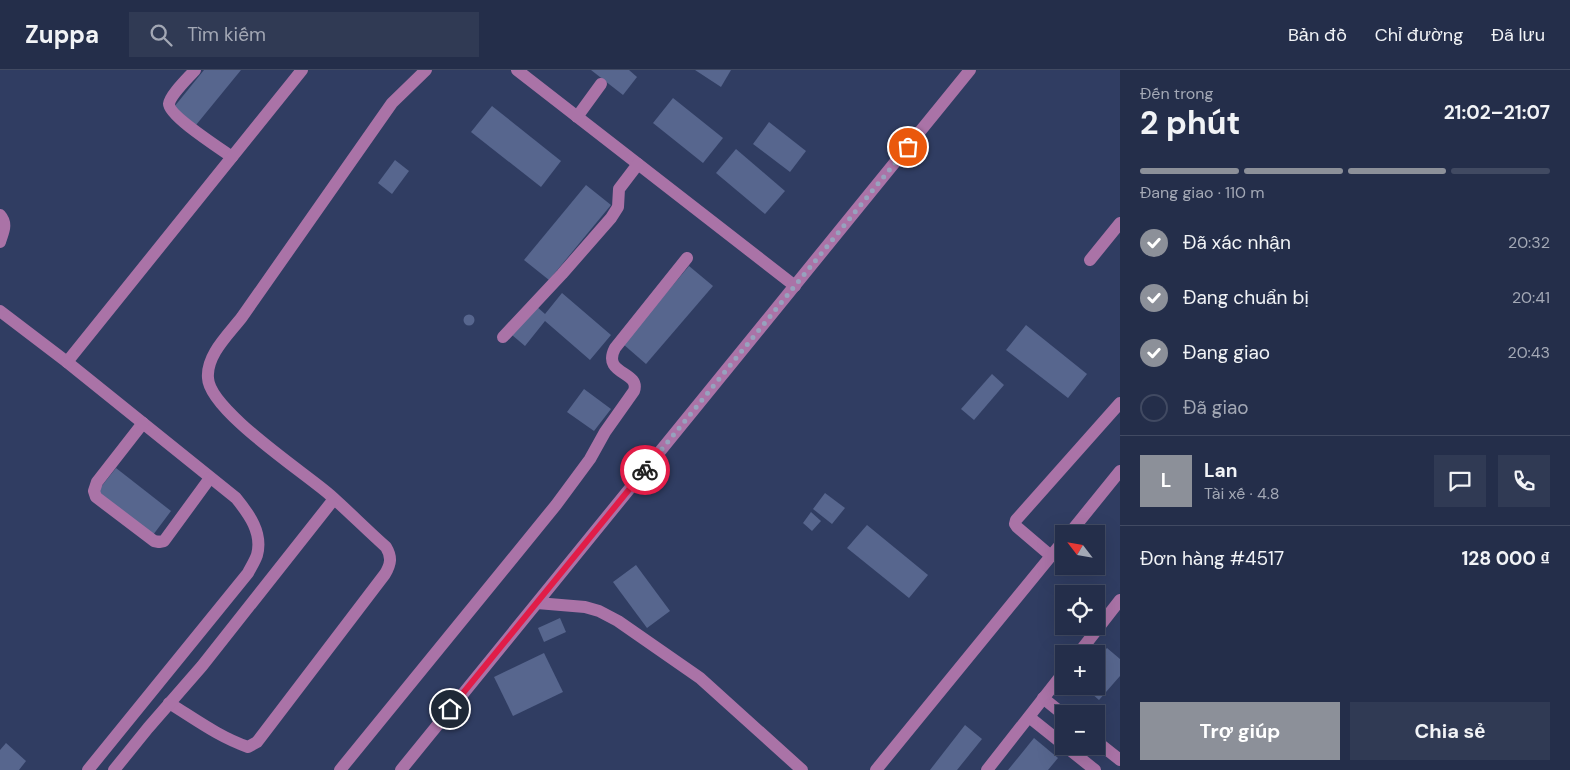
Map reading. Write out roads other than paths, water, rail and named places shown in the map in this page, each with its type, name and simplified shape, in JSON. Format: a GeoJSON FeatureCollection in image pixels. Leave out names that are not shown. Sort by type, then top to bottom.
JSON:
{"type":"FeatureCollection","features":[{"type":"Feature","properties":{"kind":"street"},"geometry":{"type":"LineString","coordinates":[[195,70],[172,98],[169,104],[170,108],[179,119],[232,158]]}},
{"type":"Feature","properties":{"kind":"street"},"geometry":{"type":"LineString","coordinates":[[67,362],[301,70]]}},
{"type":"Feature","properties":{"kind":"street"},"geometry":{"type":"LineString","coordinates":[[169,703],[211,730],[238,743],[248,746],[257,742],[390,565],[390,555],[386,547],[334,499],[240,423],[214,396],[208,380],[209,364],[392,103],[426,70]]}},
{"type":"Feature","properties":{"kind":"street"},"geometry":{"type":"LineString","coordinates":[[517,70],[795,286]]}},
{"type":"Feature","properties":{"kind":"street"},"geometry":{"type":"LineString","coordinates":[[401,770],[970,70]]}},
{"type":"Feature","properties":{"kind":"street"},"geometry":{"type":"LineString","coordinates":[[577,117],[601,84]]}},
{"type":"Feature","properties":{"kind":"street"},"geometry":{"type":"LineString","coordinates":[[502,337],[562,274],[611,218],[618,207],[619,188],[638,164]]}},
{"type":"Feature","properties":{"kind":"street"},"geometry":{"type":"LineString","coordinates":[[0,215],[4,220],[5,228],[0,242]]}},
{"type":"Feature","properties":{"kind":"street"},"geometry":{"type":"LineString","coordinates":[[1090,260],[1120,223]]}},
{"type":"Feature","properties":{"kind":"street"},"geometry":{"type":"LineString","coordinates":[[340,770],[556,505],[590,459],[605,432],[636,386],[634,382],[614,366],[612,355],[615,348],[687,258]]}},
{"type":"Feature","properties":{"kind":"street"},"geometry":{"type":"LineString","coordinates":[[0,311],[67,362],[236,498],[250,515],[258,535],[257,554],[248,573],[88,770]]}},
{"type":"Feature","properties":{"kind":"street"},"geometry":{"type":"LineString","coordinates":[[1051,556],[1017,527],[1015,524],[1016,520],[1120,403]]}},
{"type":"Feature","properties":{"kind":"street"},"geometry":{"type":"LineString","coordinates":[[143,423],[97,482],[94,491],[96,497],[154,541],[159,542],[164,541],[210,478]]}},
{"type":"Feature","properties":{"kind":"street"},"geometry":{"type":"LineString","coordinates":[[1076,525],[1120,471]]}},
{"type":"Feature","properties":{"kind":"street"},"geometry":{"type":"LineString","coordinates":[[114,770],[202,666],[334,499]]}},
{"type":"Feature","properties":{"kind":"street"},"geometry":{"type":"LineString","coordinates":[[876,770],[1055,551]]}},
{"type":"Feature","properties":{"kind":"street"},"geometry":{"type":"LineString","coordinates":[[1085,645],[1120,600]]}},
{"type":"Feature","properties":{"kind":"street"},"geometry":{"type":"LineString","coordinates":[[537,603],[585,607],[618,620],[700,678],[802,770]]}},
{"type":"Feature","properties":{"kind":"street"},"geometry":{"type":"LineString","coordinates":[[987,770],[1055,683]]}},
{"type":"Feature","properties":{"kind":"street"},"geometry":{"type":"LineString","coordinates":[[1043,698],[1055,708]]}},
{"type":"Feature","properties":{"kind":"street"},"geometry":{"type":"LineString","coordinates":[[1029,717],[1055,738]]}},
{"type":"Feature","properties":{"kind":"street"},"geometry":{"type":"LineString","coordinates":[[1105,748],[1120,760]]}},
{"type":"Feature","properties":{"kind":"street"},"geometry":{"type":"LineString","coordinates":[[1076,755],[1095,770]]}}]}
